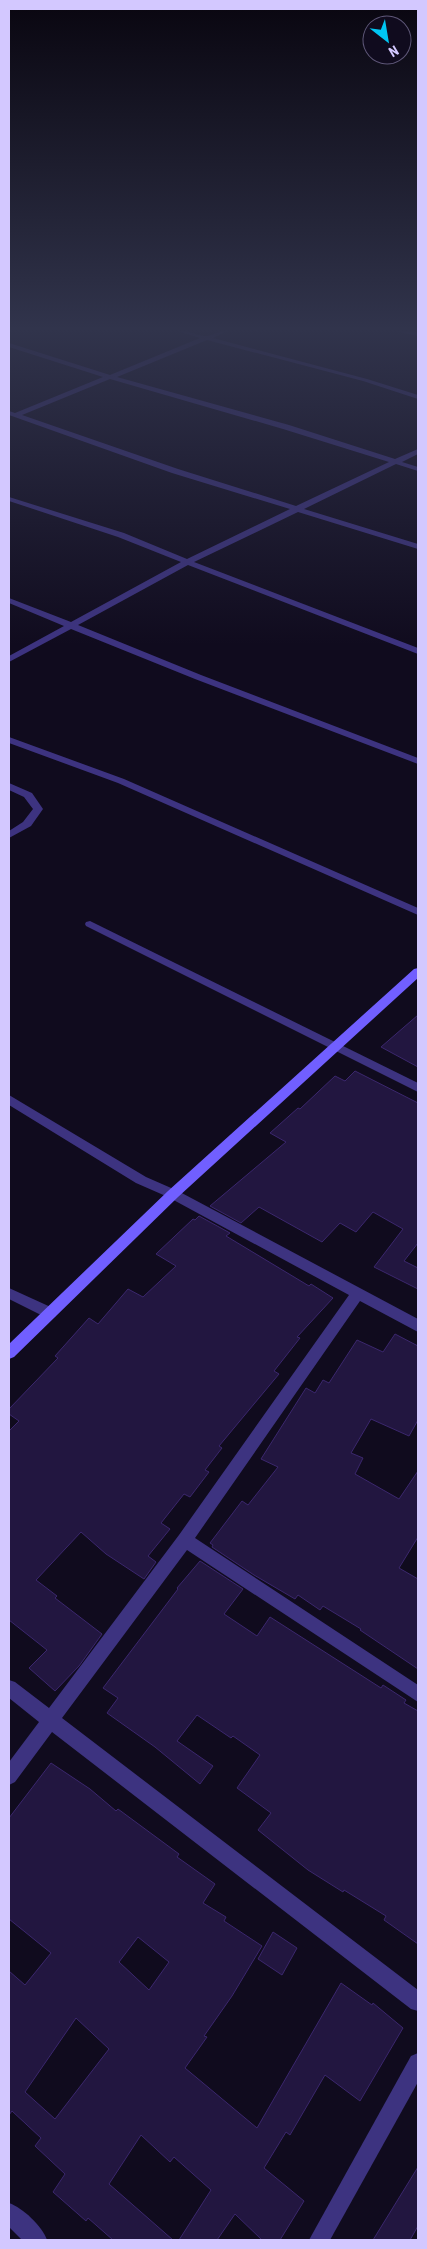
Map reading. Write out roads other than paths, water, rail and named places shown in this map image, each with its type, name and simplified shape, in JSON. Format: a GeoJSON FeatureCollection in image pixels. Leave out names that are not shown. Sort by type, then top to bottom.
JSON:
{"type":"FeatureCollection","features":[{"type":"Feature","properties":{"kind":"street"},"geometry":{"type":"LineString","coordinates":[[70,436],[175,471],[418,547]]}},
{"type":"Feature","properties":{"kind":"street"},"geometry":{"type":"LineString","coordinates":[[312,436],[418,469]]}},
{"type":"Feature","properties":{"kind":"street"},"geometry":{"type":"LineString","coordinates":[[9,659],[189,562],[418,451]]}},
{"type":"Feature","properties":{"kind":"street"},"geometry":{"type":"LineString","coordinates":[[9,500],[120,535],[275,597],[418,651]]}},
{"type":"Feature","properties":{"kind":"street"},"geometry":{"type":"LineString","coordinates":[[9,600],[207,680],[418,761]]}},
{"type":"Feature","properties":{"kind":"street"},"geometry":{"type":"LineString","coordinates":[[9,740],[121,781],[418,912]]}},
{"type":"Feature","properties":{"kind":"street"},"geometry":{"type":"LineString","coordinates":[[9,786],[28,795],[38,809],[27,824],[9,836]]}},
{"type":"Feature","properties":{"kind":"street"},"geometry":{"type":"LineString","coordinates":[[90,924],[418,1088]]}},
{"type":"Feature","properties":{"kind":"street"},"geometry":{"type":"LineString","coordinates":[[9,1353],[173,1194],[418,972]]}},
{"type":"Feature","properties":{"kind":"street"},"geometry":{"type":"LineString","coordinates":[[9,1099],[141,1180],[173,1194],[418,1326]]}},
{"type":"Feature","properties":{"kind":"street"},"geometry":{"type":"LineString","coordinates":[[9,1293],[50,1313]]}},
{"type":"Feature","properties":{"kind":"street"},"geometry":{"type":"LineString","coordinates":[[9,1776],[185,1540],[358,1294]]}},
{"type":"Feature","properties":{"kind":"street"},"geometry":{"type":"LineString","coordinates":[[185,1540],[418,1694]]}},
{"type":"Feature","properties":{"kind":"street"},"geometry":{"type":"LineString","coordinates":[[9,1688],[418,2002]]}},
{"type":"Feature","properties":{"kind":"street"},"geometry":{"type":"LineString","coordinates":[[319,2240],[418,2063]]}},
{"type":"Feature","properties":{"kind":"street"},"geometry":{"type":"LineString","coordinates":[[9,2213],[37,2240]]}}]}
